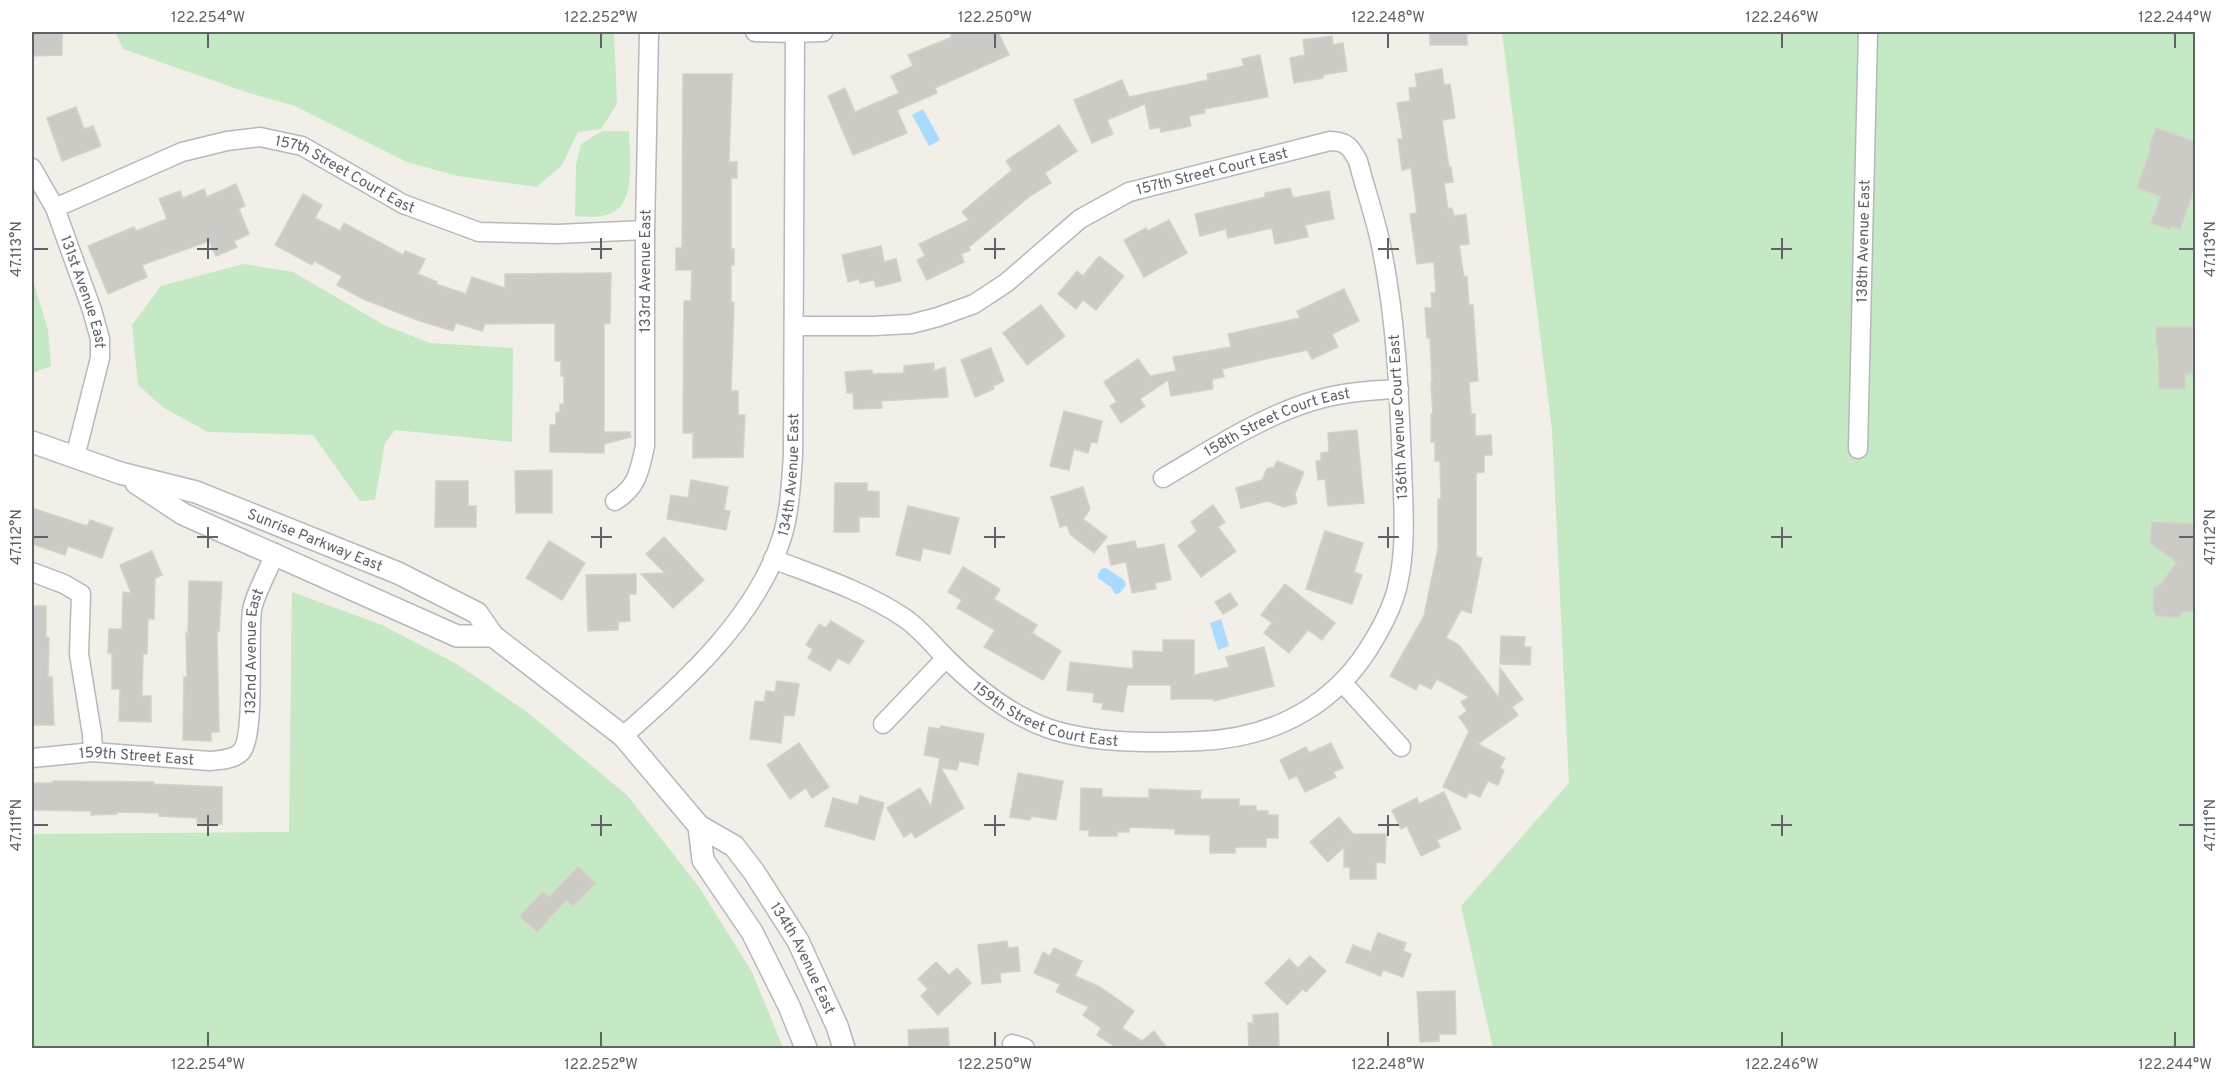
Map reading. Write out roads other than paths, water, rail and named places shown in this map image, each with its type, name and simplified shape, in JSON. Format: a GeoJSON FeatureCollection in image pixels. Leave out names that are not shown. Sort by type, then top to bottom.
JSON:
{"type":"FeatureCollection","features":[{"type":"Feature","properties":{"kind":"street","name":"133rd Avenue East"},"geometry":{"type":"LineString","coordinates":[[615,501],[628,493],[636,481],[645,447],[645,230],[649,32]]}},
{"type":"Feature","properties":{"kind":"street"},"geometry":{"type":"LineString","coordinates":[[755,32],[823,32]]}},
{"type":"Feature","properties":{"kind":"street","name":"138th Avenue East"},"geometry":{"type":"LineString","coordinates":[[1858,448],[1868,32]]}},
{"type":"Feature","properties":{"kind":"street","name":"134th Avenue East"},"geometry":{"type":"LineString","coordinates":[[795,33],[793,455],[790,495],[782,536],[759,590],[719,644],[622,736],[699,826],[734,846],[754,872],[798,941],[837,1026],[844,1048]]}},
{"type":"Feature","properties":{"kind":"street","name":"157th Street Court East"},"geometry":{"type":"LineString","coordinates":[[55,208],[182,152],[227,141],[260,137],[302,146],[403,204],[479,232],[558,234],[645,230]]}},
{"type":"Feature","properties":{"kind":"street","name":"157th Street Court East"},"geometry":{"type":"LineString","coordinates":[[794,326],[911,324],[938,317],[974,304],[998,288],[1080,219],[1129,192],[1330,141],[1346,143]]}},
{"type":"Feature","properties":{"kind":"street","name":"136th Avenue Court East"},"geometry":{"type":"LineString","coordinates":[[1342,682],[1365,655],[1380,629],[1398,584],[1404,531],[1399,389],[1380,241],[1358,161],[1353,150],[1346,143]]}},
{"type":"Feature","properties":{"kind":"street","name":"131st Avenue East"},"geometry":{"type":"LineString","coordinates":[[32,168],[55,208],[92,310],[100,339],[100,358],[75,457]]}},
{"type":"Feature","properties":{"kind":"street","name":"158th Street Court East"},"geometry":{"type":"LineString","coordinates":[[1163,478],[1255,425],[1287,410],[1315,400],[1352,393],[1399,389]]}},
{"type":"Feature","properties":{"kind":"street","name":"Sunrise Parkway East"},"geometry":{"type":"LineString","coordinates":[[32,441],[120,473],[196,492],[398,573],[477,613],[493,636],[622,736]]}},
{"type":"Feature","properties":{"kind":"street","name":"Sunrise Parkway East"},"geometry":{"type":"LineString","coordinates":[[120,473],[183,514],[457,636],[493,636]]}},
{"type":"Feature","properties":{"kind":"street","name":"132nd Avenue East"},"geometry":{"type":"LineString","coordinates":[[241,752],[248,741],[250,726],[249,656],[253,607],[275,554]]}},
{"type":"Feature","properties":{"kind":"street","name":"159th Street Court East"},"geometry":{"type":"LineString","coordinates":[[773,559],[882,604],[905,618],[926,636],[946,658],[995,701],[1019,717],[1079,738],[1190,741],[1219,740],[1246,735],[1280,724],[1316,706],[1342,682]]}},
{"type":"Feature","properties":{"kind":"street"},"geometry":{"type":"LineString","coordinates":[[32,572],[64,584],[81,594],[79,654],[93,752]]}},
{"type":"Feature","properties":{"kind":"street"},"geometry":{"type":"LineString","coordinates":[[883,724],[946,658]]}},
{"type":"Feature","properties":{"kind":"street"},"geometry":{"type":"LineString","coordinates":[[1342,682],[1401,747]]}},
{"type":"Feature","properties":{"kind":"street","name":"159th Street East"},"geometry":{"type":"LineString","coordinates":[[32,758],[93,752],[210,761],[226,760],[241,752]]}},
{"type":"Feature","properties":{"kind":"street"},"geometry":{"type":"LineString","coordinates":[[699,826],[703,860],[752,932],[789,1006],[806,1048]]}},
{"type":"Feature","properties":{"kind":"water"},"geometry":{"type":"Polygon","coordinates":[[[923,109],[940,140],[929,146],[912,115],[923,109]]]}},
{"type":"Feature","properties":{"kind":"water"},"geometry":{"type":"Polygon","coordinates":[[[1106,568],[1124,580],[1126,585],[1120,593],[1115,594],[1111,587],[1098,578],[1101,569],[1106,568]]]}},
{"type":"Feature","properties":{"kind":"water"},"geometry":{"type":"Polygon","coordinates":[[[1221,619],[1229,646],[1218,650],[1210,623],[1221,619]]]}}]}
